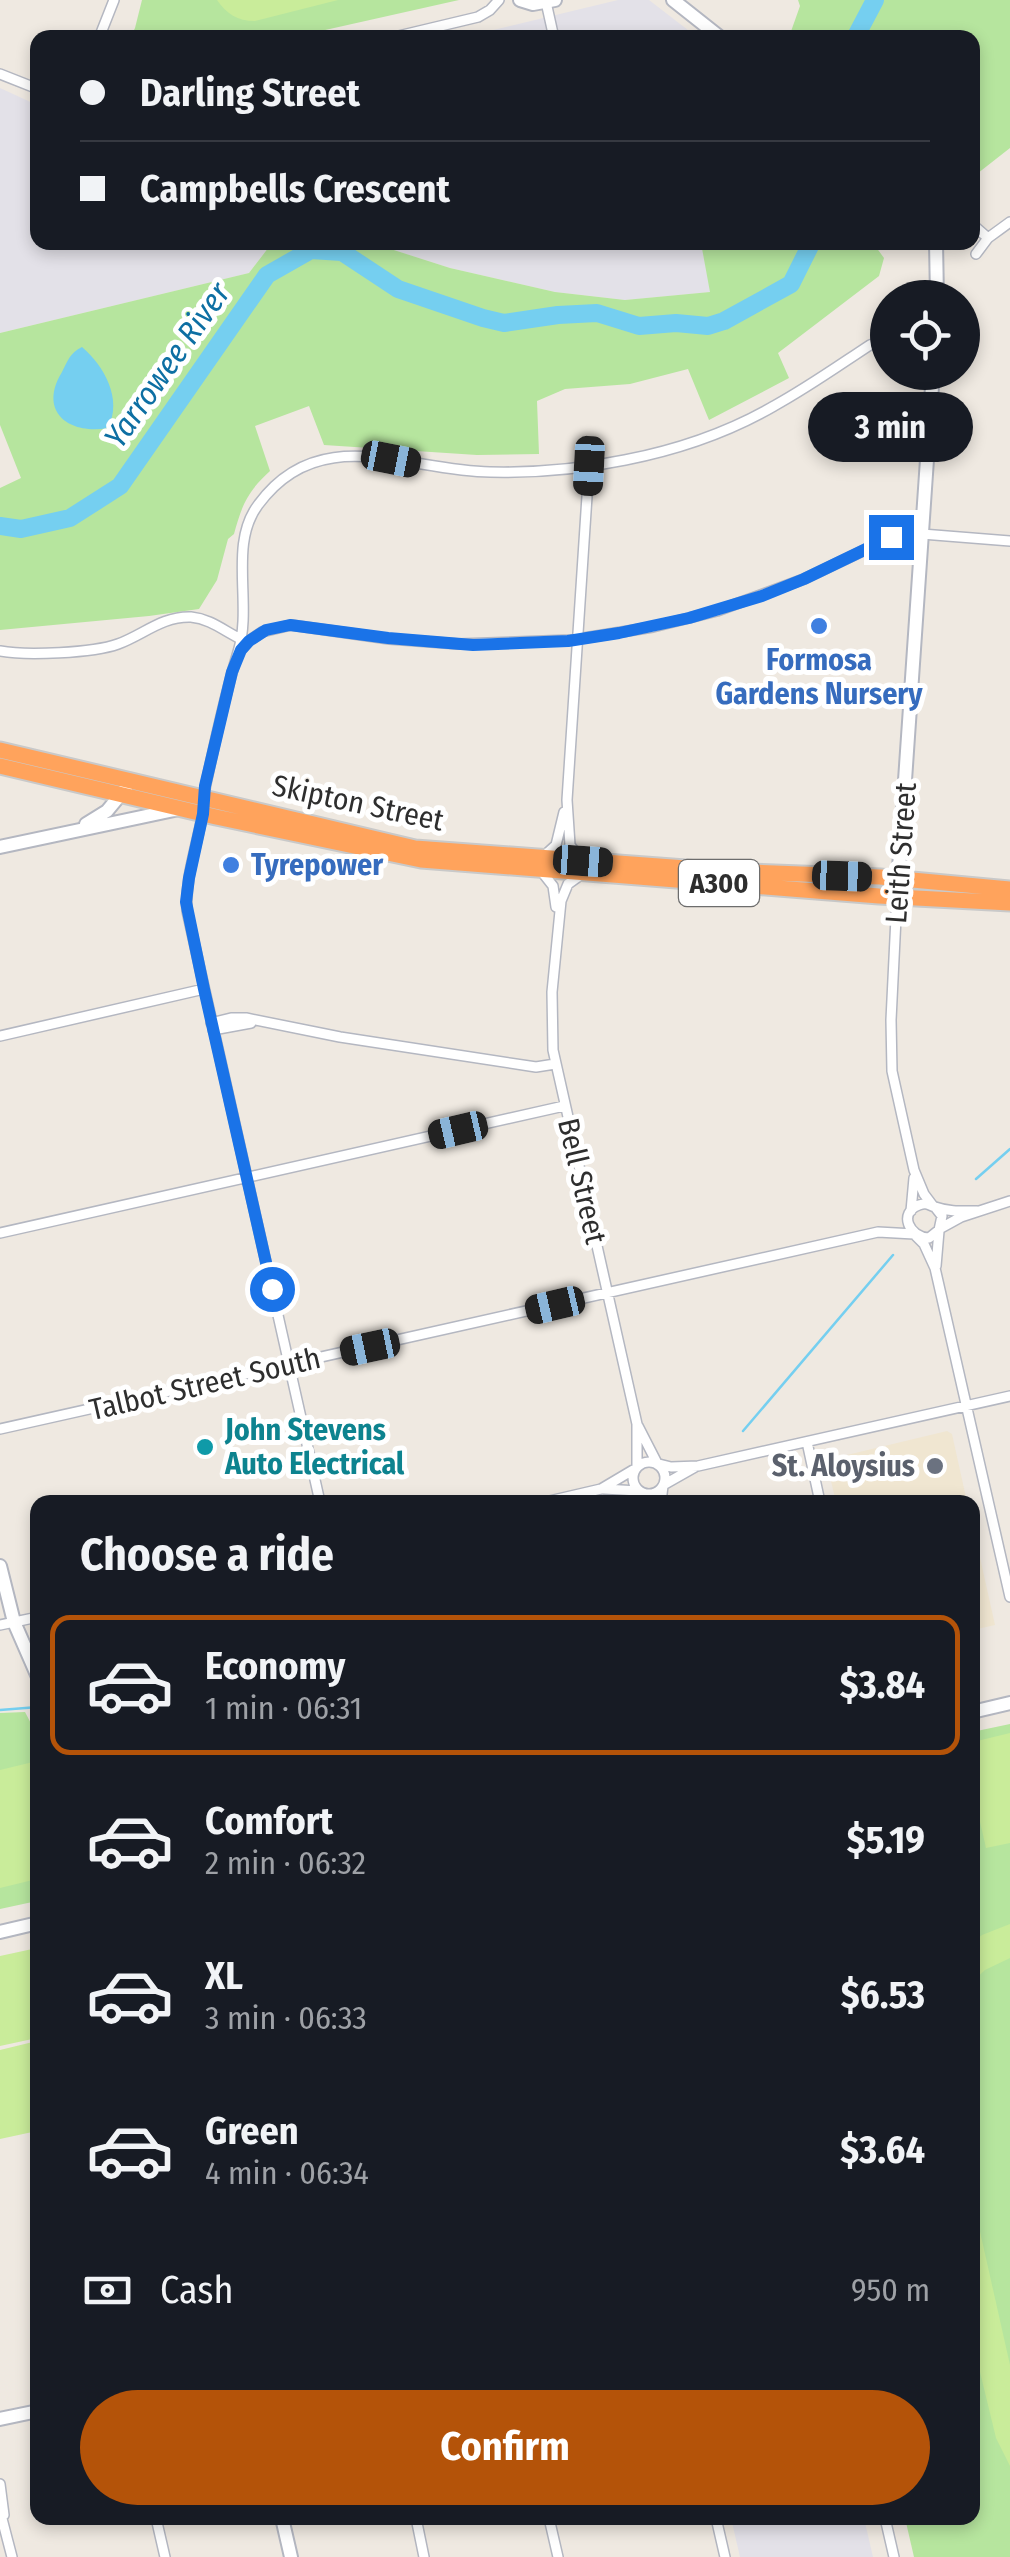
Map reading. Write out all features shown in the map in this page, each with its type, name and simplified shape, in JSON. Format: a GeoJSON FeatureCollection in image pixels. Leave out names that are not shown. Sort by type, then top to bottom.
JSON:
{"type":"FeatureCollection","features":[{"type":"Feature","properties":{"kind":"highway","name":"Skipton Street"},"geometry":{"type":"LineString","coordinates":[[0,750],[133,781],[203,805],[413,859],[583,867],[898,897],[1010,903]]}},
{"type":"Feature","properties":{"kind":"highway","name":"Skipton Street"},"geometry":{"type":"LineString","coordinates":[[0,766],[182,808],[203,805]]}},
{"type":"Feature","properties":{"kind":"highway","name":"Skipton Street"},"geometry":{"type":"LineString","coordinates":[[583,867],[899,879],[1010,889]]}},
{"type":"Feature","properties":{"kind":"main road"},"geometry":{"type":"LineString","coordinates":[[520,0],[533,4],[550,1]]}},
{"type":"Feature","properties":{"kind":"main road"},"geometry":{"type":"LineString","coordinates":[[673,0],[711,30]]}},
{"type":"Feature","properties":{"kind":"main road"},"geometry":{"type":"LineString","coordinates":[[936,250],[937,280]]}},
{"type":"Feature","properties":{"kind":"main road","name":"Leith Street"},"geometry":{"type":"LineString","coordinates":[[898,897],[932,390]]}},
{"type":"Feature","properties":{"kind":"main road"},"geometry":{"type":"LineString","coordinates":[[70,831],[101,816],[133,781]]}},
{"type":"Feature","properties":{"kind":"main road"},"geometry":{"type":"LineString","coordinates":[[0,847],[182,808]]}},
{"type":"Feature","properties":{"kind":"main road"},"geometry":{"type":"LineString","coordinates":[[0,1566],[7,1624],[30,1663]]}},
{"type":"Feature","properties":{"kind":"main road"},"geometry":{"type":"LineString","coordinates":[[980,1710],[1010,1703]]}},
{"type":"Feature","properties":{"kind":"main road"},"geometry":{"type":"LineString","coordinates":[[0,1932],[30,1925]]}},
{"type":"Feature","properties":{"kind":"main road"},"geometry":{"type":"LineString","coordinates":[[0,2420],[30,2413]]}},
{"type":"Feature","properties":{"kind":"main road"},"geometry":{"type":"LineString","coordinates":[[283,2525],[290,2557]]}},
{"type":"Feature","properties":{"kind":"street"},"geometry":{"type":"LineString","coordinates":[[101,30],[114,0]]}},
{"type":"Feature","properties":{"kind":"street"},"geometry":{"type":"LineString","coordinates":[[423,30],[482,16],[499,0]]}},
{"type":"Feature","properties":{"kind":"street"},"geometry":{"type":"LineString","coordinates":[[550,1],[553,30]]}},
{"type":"Feature","properties":{"kind":"street"},"geometry":{"type":"LineString","coordinates":[[0,74],[30,86]]}},
{"type":"Feature","properties":{"kind":"street"},"geometry":{"type":"LineString","coordinates":[[980,249],[1010,222]]}},
{"type":"Feature","properties":{"kind":"street"},"geometry":{"type":"LineString","coordinates":[[980,231],[988,238]]}},
{"type":"Feature","properties":{"kind":"street"},"geometry":{"type":"LineString","coordinates":[[976,254],[979,250]]}},
{"type":"Feature","properties":{"kind":"street"},"geometry":{"type":"LineString","coordinates":[[318,1495],[186,902],[203,805],[241,639],[245,600],[243,542],[254,510],[298,469],[348,454],[489,472],[545,471],[640,457],[693,442],[773,407],[870,345]]}},
{"type":"Feature","properties":{"kind":"street"},"geometry":{"type":"LineString","coordinates":[[583,867],[570,844],[567,800],[589,466]]}},
{"type":"Feature","properties":{"kind":"street"},"geometry":{"type":"LineString","coordinates":[[236,658],[254,637],[290,625],[473,645],[578,639],[653,627],[718,610],[804,579],[891,537],[922,534],[1010,541]]}},
{"type":"Feature","properties":{"kind":"street"},"geometry":{"type":"LineString","coordinates":[[0,651],[29,654],[100,648],[183,617],[209,621],[241,639]]}},
{"type":"Feature","properties":{"kind":"street"},"geometry":{"type":"LineString","coordinates":[[540,864],[556,845],[567,800]]}},
{"type":"Feature","properties":{"kind":"street","name":"Bell Street"},"geometry":{"type":"LineString","coordinates":[[540,864],[554,892],[555,1064],[637,1424],[636,1468]]}},
{"type":"Feature","properties":{"kind":"street","name":"Bell Street"},"geometry":{"type":"LineString","coordinates":[[556,935],[563,891],[583,867]]}},
{"type":"Feature","properties":{"kind":"street","name":"Leith Street"},"geometry":{"type":"LineString","coordinates":[[898,897],[891,1060],[914,1170],[934,1206]]}},
{"type":"Feature","properties":{"kind":"street"},"geometry":{"type":"LineString","coordinates":[[0,1036],[204,989]]}},
{"type":"Feature","properties":{"kind":"street"},"geometry":{"type":"LineString","coordinates":[[212,1026],[238,1018],[536,1067],[555,1064]]}},
{"type":"Feature","properties":{"kind":"street"},"geometry":{"type":"LineString","coordinates":[[0,1233],[564,1106]]}},
{"type":"Feature","properties":{"kind":"street","name":"Leith Street"},"geometry":{"type":"LineString","coordinates":[[910,1212],[914,1170]]}},
{"type":"Feature","properties":{"kind":"street"},"geometry":{"type":"LineString","coordinates":[[915,1235],[931,1237],[955,1219],[1010,1201]]}},
{"type":"Feature","properties":{"kind":"street"},"geometry":{"type":"LineString","coordinates":[[978,1212],[918,1205],[910,1212],[909,1226],[936,1268],[1005,1552],[1010,1597]]}},
{"type":"Feature","properties":{"kind":"street"},"geometry":{"type":"LineString","coordinates":[[934,1206],[942,1216],[936,1268]]}},
{"type":"Feature","properties":{"kind":"street","name":"Talbot Street South"},"geometry":{"type":"LineString","coordinates":[[0,1429],[878,1232],[910,1212]]}},
{"type":"Feature","properties":{"kind":"street","name":"Talbot Street South"},"geometry":{"type":"LineString","coordinates":[[878,1232],[915,1235]]}},
{"type":"Feature","properties":{"kind":"street"},"geometry":{"type":"LineString","coordinates":[[601,1489],[645,1462],[698,1466],[1010,1396]]}},
{"type":"Feature","properties":{"kind":"street","name":"Bell Street"},"geometry":{"type":"LineString","coordinates":[[637,1424],[658,1464]]}},
{"type":"Feature","properties":{"kind":"street"},"geometry":{"type":"LineString","coordinates":[[807,1442],[818,1495]]}},
{"type":"Feature","properties":{"kind":"street"},"geometry":{"type":"LineString","coordinates":[[658,1464],[665,1474],[663,1495]]}},
{"type":"Feature","properties":{"kind":"street"},"geometry":{"type":"LineString","coordinates":[[575,1495],[601,1489],[654,1494],[698,1466]]}},
{"type":"Feature","properties":{"kind":"street"},"geometry":{"type":"LineString","coordinates":[[636,1468],[633,1479],[644,1495]]}},
{"type":"Feature","properties":{"kind":"street"},"geometry":{"type":"LineString","coordinates":[[0,2484],[4,2523]]}},
{"type":"Feature","properties":{"kind":"street"},"geometry":{"type":"LineString","coordinates":[[0,2511],[12,2557]]}},
{"type":"Feature","properties":{"kind":"street"},"geometry":{"type":"LineString","coordinates":[[158,2525],[165,2557]]}},
{"type":"Feature","properties":{"kind":"street"},"geometry":{"type":"LineString","coordinates":[[417,2525],[424,2557]]}},
{"type":"Feature","properties":{"kind":"street"},"geometry":{"type":"LineString","coordinates":[[551,2525],[558,2557]]}},
{"type":"Feature","properties":{"kind":"street"},"geometry":{"type":"LineString","coordinates":[[718,2525],[725,2557]]}},
{"type":"Feature","properties":{"kind":"street"},"geometry":{"type":"LineString","coordinates":[[887,2525],[894,2557]]}},
{"type":"Feature","properties":{"kind":"shaded area"},"geometry":{"type":"Polygon","coordinates":[[[618,0],[649,0],[688,30],[493,30],[618,0]]]}},
{"type":"Feature","properties":{"kind":"shaded area"},"geometry":{"type":"Polygon","coordinates":[[[0,88],[30,102],[30,250],[267,250],[249,273],[0,333],[0,88]]]}},
{"type":"Feature","properties":{"kind":"shaded area"},"geometry":{"type":"Polygon","coordinates":[[[394,250],[702,250],[711,292],[625,300],[555,292],[450,268],[394,250]]]}},
{"type":"Feature","properties":{"kind":"shaded area"},"geometry":{"type":"Polygon","coordinates":[[[947,1431],[952,1434],[965,1495],[834,1495],[826,1460],[947,1431]]]}},
{"type":"Feature","properties":{"kind":"shaded area"},"geometry":{"type":"Polygon","coordinates":[[[980,1558],[995,1625],[980,1628],[980,1558]]]}},
{"type":"Feature","properties":{"kind":"shaded area"},"geometry":{"type":"Polygon","coordinates":[[[733,2525],[866,2525],[873,2557],[740,2557],[733,2525]]]}},
{"type":"Feature","properties":{"kind":"green space"},"geometry":{"type":"Polygon","coordinates":[[[142,0],[459,0],[325,30],[135,28],[142,0]]]}},
{"type":"Feature","properties":{"kind":"green space"},"geometry":{"type":"Polygon","coordinates":[[[217,0],[338,0],[255,21],[233,16],[217,0]]]}},
{"type":"Feature","properties":{"kind":"green space"},"geometry":{"type":"Polygon","coordinates":[[[798,0],[1010,0],[1010,148],[980,172],[980,30],[791,30],[800,6],[798,0]]]}},
{"type":"Feature","properties":{"kind":"green space"},"geometry":{"type":"Polygon","coordinates":[[[267,250],[394,250],[450,268],[555,292],[625,300],[710,292],[702,250],[878,250],[884,258],[879,276],[778,353],[789,378],[709,420],[688,369],[630,384],[565,389],[537,401],[539,454],[477,455],[324,445],[309,406],[255,426],[270,471],[246,500],[234,534],[228,539],[217,580],[199,609],[0,630],[0,488],[21,478],[0,425],[0,333],[249,273],[267,250]]]}},
{"type":"Feature","properties":{"kind":"green space"},"geometry":{"type":"Polygon","coordinates":[[[25,1712],[30,1722],[30,1903],[0,1909],[0,1713],[25,1712]]]}},
{"type":"Feature","properties":{"kind":"green space"},"geometry":{"type":"Polygon","coordinates":[[[1010,1724],[1010,2557],[914,2557],[907,2525],[980,2525],[980,1730],[1010,1724]]]}},
{"type":"Feature","properties":{"kind":"green space"},"geometry":{"type":"Polygon","coordinates":[[[1010,1733],[1010,1843],[986,1848],[980,1822],[980,1740],[1010,1733]]]}},
{"type":"Feature","properties":{"kind":"green space"},"geometry":{"type":"Polygon","coordinates":[[[30,1763],[30,1881],[0,1888],[0,1770],[30,1763]]]}},
{"type":"Feature","properties":{"kind":"green space"},"geometry":{"type":"Polygon","coordinates":[[[1010,1924],[1010,1958],[980,1975],[980,1937],[1010,1924]]]}},
{"type":"Feature","properties":{"kind":"green space"},"geometry":{"type":"Polygon","coordinates":[[[30,1950],[30,2040],[0,2046],[0,1956],[30,1950]]]}},
{"type":"Feature","properties":{"kind":"green space"},"geometry":{"type":"Polygon","coordinates":[[[30,2043],[30,2133],[0,2139],[0,2050],[30,2043]]]}},
{"type":"Feature","properties":{"kind":"green space"},"geometry":{"type":"Polygon","coordinates":[[[980,2232],[1010,2365],[1010,2466],[996,2438],[980,2372],[980,2232]]]}},
{"type":"Feature","properties":{"kind":"water"},"geometry":{"type":"Polygon","coordinates":[[[82,347],[109,384],[113,406],[108,428],[81,428],[70,424],[55,409],[55,386],[70,357],[82,347]]]}},
{"type":"Feature","properties":{"kind":"waterway","name":"Yarrowee River"},"geometry":{"type":"LineString","coordinates":[[859,30],[875,0]]}},
{"type":"Feature","properties":{"kind":"waterway","name":"Yarrowee River"},"geometry":{"type":"LineString","coordinates":[[0,526],[21,529],[70,518],[120,486],[267,275],[311,250]]}},
{"type":"Feature","properties":{"kind":"waterway","name":"Yarrowee River"},"geometry":{"type":"LineString","coordinates":[[311,250],[342,252],[398,289],[504,323],[597,313],[639,326],[708,326],[724,321],[791,284],[808,250]]}},
{"type":"Feature","properties":{"kind":"waterway"},"geometry":{"type":"LineString","coordinates":[[976,1179],[1010,1149]]}},
{"type":"Feature","properties":{"kind":"waterway"},"geometry":{"type":"LineString","coordinates":[[743,1431],[893,1255]]}},
{"type":"Feature","properties":{"kind":"waterway"},"geometry":{"type":"LineString","coordinates":[[0,1710],[30,1708]]}},
{"type":"Feature","properties":{"kind":"place","name":"Formosa Gardens Nursery"},"geometry":{"type":"Point","coordinates":[819,626]}},
{"type":"Feature","properties":{"kind":"place","name":"Tyrepower"},"geometry":{"type":"Point","coordinates":[231,865]}},
{"type":"Feature","properties":{"kind":"place","name":"John Stevens Auto Electrical"},"geometry":{"type":"Point","coordinates":[205,1447]}},
{"type":"Feature","properties":{"kind":"place","name":"St. Aloysius"},"geometry":{"type":"Point","coordinates":[935,1466]}},
{"type":"Feature","properties":{"kind":"route"},"geometry":{"type":"LineString","coordinates":[[272,1289],[186,902],[205,786],[232,672],[241,650],[266,630],[290,625],[473,645],[568,641],[619,633],[689,618],[762,596],[891,537]]}}]}
